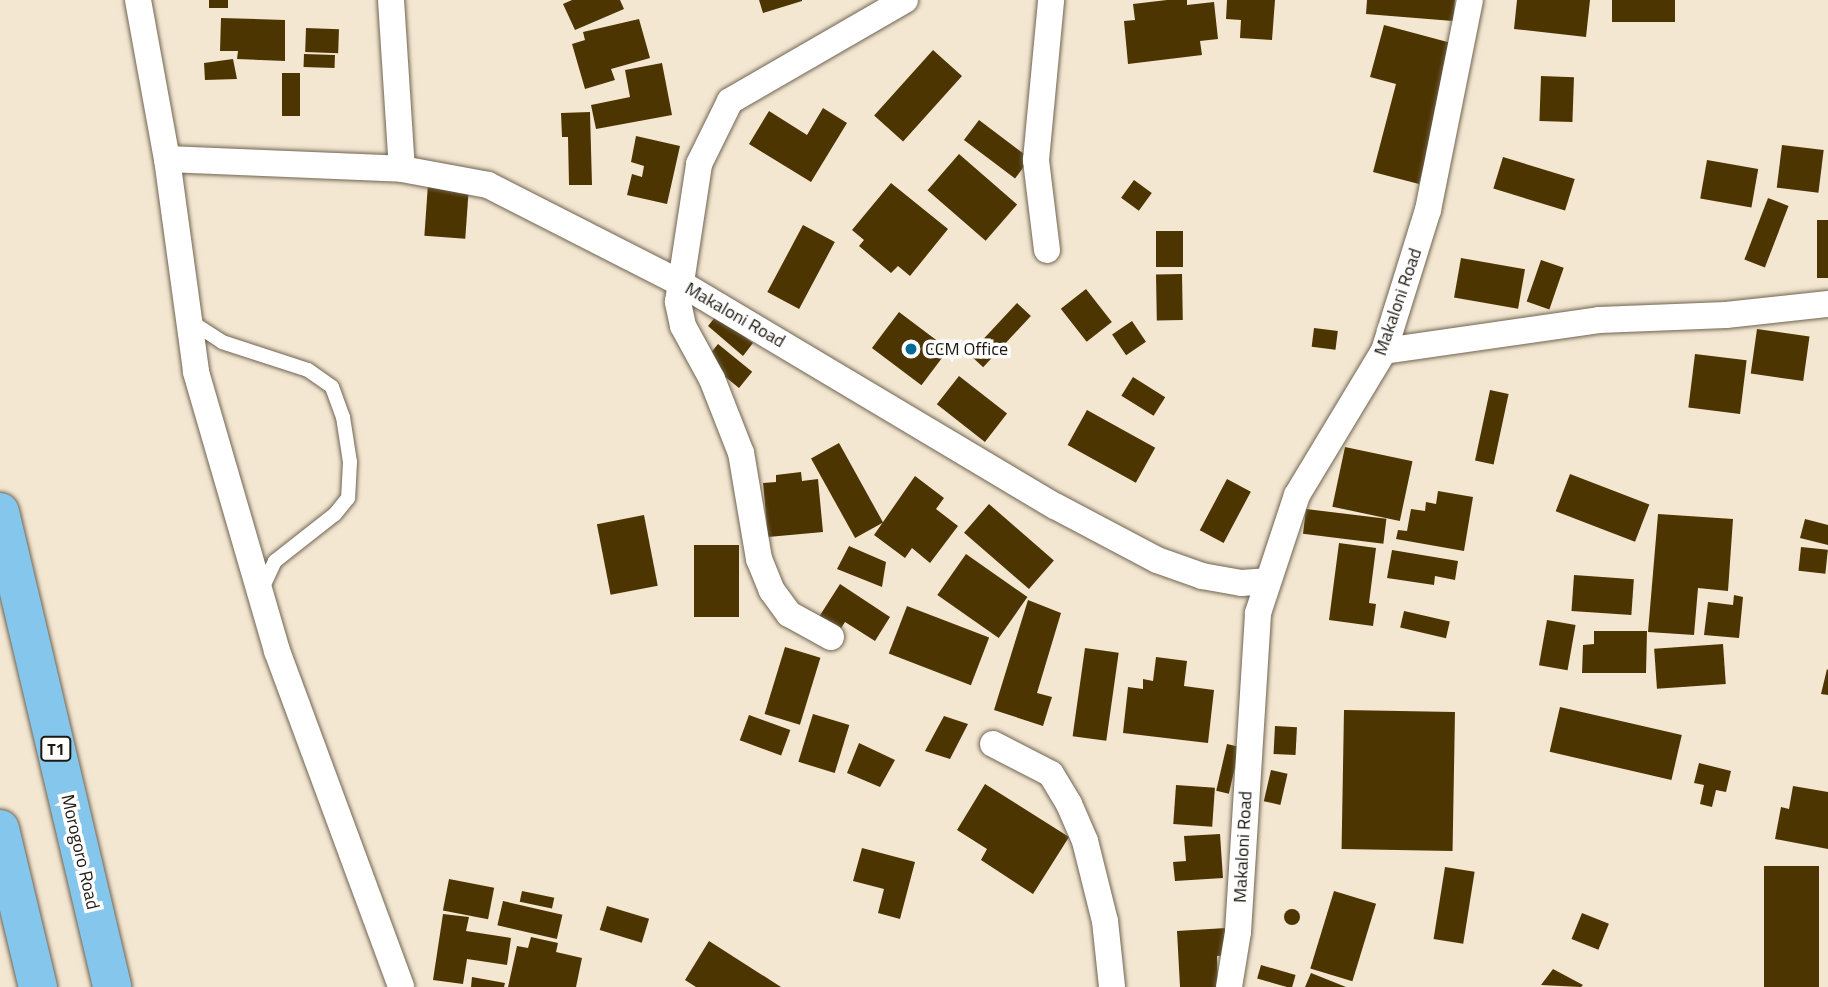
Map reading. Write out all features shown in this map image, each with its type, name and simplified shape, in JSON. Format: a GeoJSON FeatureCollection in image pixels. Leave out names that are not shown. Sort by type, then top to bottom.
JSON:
{"type":"FeatureCollection","features":[{"type":"Feature","properties":{"kind":"highway","name":"Morogoro Road"},"geometry":{"type":"LineString","coordinates":[[0,512],[112,987]]}},
{"type":"Feature","properties":{"kind":"highway"},"geometry":{"type":"LineString","coordinates":[[0,829],[38,987]]}},
{"type":"Feature","properties":{"kind":"street"},"geometry":{"type":"LineString","coordinates":[[138,0],[167,159],[196,372],[259,595],[401,987]]}},
{"type":"Feature","properties":{"kind":"street"},"geometry":{"type":"LineString","coordinates":[[390,0],[402,169]]}},
{"type":"Feature","properties":{"kind":"street"},"geometry":{"type":"LineString","coordinates":[[831,637],[789,614],[772,591],[759,559],[741,453],[712,379],[683,326],[677,302],[682,284],[699,164],[730,101],[905,0]]}},
{"type":"Feature","properties":{"kind":"street"},"geometry":{"type":"LineString","coordinates":[[1047,250],[1036,160],[1051,0]]}},
{"type":"Feature","properties":{"kind":"street","name":"Makaloni Road"},"geometry":{"type":"LineString","coordinates":[[1229,987],[1238,932],[1258,613],[1297,495],[1384,351],[1428,210],[1470,0]]}},
{"type":"Feature","properties":{"kind":"street","name":"Makaloni Road"},"geometry":{"type":"LineString","coordinates":[[167,159],[402,169],[488,185],[682,284],[1055,506],[1157,560],[1202,576],[1241,583],[1267,581]]}},
{"type":"Feature","properties":{"kind":"street"},"geometry":{"type":"LineString","coordinates":[[1384,351],[1599,320],[1726,316],[1827,307]]}},
{"type":"Feature","properties":{"kind":"street"},"geometry":{"type":"LineString","coordinates":[[993,744],[1051,774],[1069,804],[1085,841],[1104,921],[1112,987]]}},
{"type":"Feature","properties":{"kind":"lane"},"geometry":{"type":"LineString","coordinates":[[189,321],[222,342],[307,370],[331,387],[343,417],[350,462],[348,498],[335,514],[275,561],[259,595]]}},
{"type":"Feature","properties":{"kind":"building"},"geometry":{"type":"Polygon","coordinates":[[[209,0],[228,0],[228,8],[209,8],[209,0]]]}},
{"type":"Feature","properties":{"kind":"building"},"geometry":{"type":"Polygon","coordinates":[[[572,0],[620,0],[624,9],[575,30],[563,4],[572,0]]]}},
{"type":"Feature","properties":{"kind":"building"},"geometry":{"type":"Polygon","coordinates":[[[759,0],[802,0],[802,1],[763,13],[759,0]]]}},
{"type":"Feature","properties":{"kind":"building"},"geometry":{"type":"Polygon","coordinates":[[[1187,0],[1187,5],[1214,2],[1218,39],[1200,41],[1202,55],[1128,64],[1124,21],[1135,20],[1133,4],[1187,0]]]}},
{"type":"Feature","properties":{"kind":"building"},"geometry":{"type":"Polygon","coordinates":[[[1227,0],[1275,0],[1272,40],[1240,38],[1241,20],[1226,19],[1227,0]]]}},
{"type":"Feature","properties":{"kind":"building"},"geometry":{"type":"Polygon","coordinates":[[[1367,0],[1455,0],[1453,21],[1366,14],[1367,0]]]}},
{"type":"Feature","properties":{"kind":"building"},"geometry":{"type":"Polygon","coordinates":[[[1517,0],[1590,0],[1586,37],[1514,29],[1517,0]]]}},
{"type":"Feature","properties":{"kind":"building"},"geometry":{"type":"Polygon","coordinates":[[[1612,0],[1675,0],[1675,22],[1612,22],[1612,0]]]}},
{"type":"Feature","properties":{"kind":"building"},"geometry":{"type":"Polygon","coordinates":[[[221,18],[285,20],[285,61],[237,59],[238,51],[220,51],[221,18]]]}},
{"type":"Feature","properties":{"kind":"building"},"geometry":{"type":"Polygon","coordinates":[[[639,19],[650,58],[611,69],[615,80],[585,89],[572,44],[585,40],[583,32],[639,19]]]}},
{"type":"Feature","properties":{"kind":"building"},"geometry":{"type":"Polygon","coordinates":[[[1384,25],[1455,44],[1419,184],[1373,172],[1396,84],[1370,77],[1384,25]]]}},
{"type":"Feature","properties":{"kind":"building"},"geometry":{"type":"Polygon","coordinates":[[[306,28],[339,29],[338,53],[305,52],[306,28]]]}},
{"type":"Feature","properties":{"kind":"building"},"geometry":{"type":"Polygon","coordinates":[[[933,50],[962,76],[903,141],[874,115],[933,50]]]}},
{"type":"Feature","properties":{"kind":"building"},"geometry":{"type":"Polygon","coordinates":[[[304,54],[335,55],[335,68],[304,67],[304,54]]]}},
{"type":"Feature","properties":{"kind":"building"},"geometry":{"type":"Polygon","coordinates":[[[233,59],[237,79],[205,80],[204,63],[233,59]]]}},
{"type":"Feature","properties":{"kind":"building"},"geometry":{"type":"Polygon","coordinates":[[[662,63],[672,115],[596,129],[591,105],[630,97],[625,70],[662,63]]]}},
{"type":"Feature","properties":{"kind":"building"},"geometry":{"type":"Polygon","coordinates":[[[282,73],[300,73],[300,116],[282,116],[282,73]]]}},
{"type":"Feature","properties":{"kind":"building"},"geometry":{"type":"Polygon","coordinates":[[[1541,76],[1574,77],[1572,122],[1539,121],[1541,76]]]}},
{"type":"Feature","properties":{"kind":"building"},"geometry":{"type":"Polygon","coordinates":[[[823,108],[847,123],[811,182],[749,144],[769,111],[807,135],[823,108]]]}},
{"type":"Feature","properties":{"kind":"building"},"geometry":{"type":"Polygon","coordinates":[[[590,112],[592,185],[569,185],[568,137],[562,137],[561,113],[590,112]]]}},
{"type":"Feature","properties":{"kind":"building"},"geometry":{"type":"Polygon","coordinates":[[[979,120],[1030,159],[1015,178],[964,140],[979,120]]]}},
{"type":"Feature","properties":{"kind":"building"},"geometry":{"type":"Polygon","coordinates":[[[636,136],[680,146],[667,204],[627,195],[632,174],[642,177],[644,166],[631,162],[636,136]]]}},
{"type":"Feature","properties":{"kind":"building"},"geometry":{"type":"Polygon","coordinates":[[[1782,145],[1824,150],[1818,193],[1777,188],[1782,145]]]}},
{"type":"Feature","properties":{"kind":"building"},"geometry":{"type":"Polygon","coordinates":[[[959,154],[1017,205],[986,241],[928,190],[959,154]]]}},
{"type":"Feature","properties":{"kind":"building"},"geometry":{"type":"Polygon","coordinates":[[[1503,157],[1575,179],[1565,210],[1493,189],[1503,157]]]}},
{"type":"Feature","properties":{"kind":"building"},"geometry":{"type":"Polygon","coordinates":[[[1707,160],[1758,169],[1751,207],[1700,198],[1707,160]]]}},
{"type":"Feature","properties":{"kind":"building"},"geometry":{"type":"Polygon","coordinates":[[[1134,180],[1152,193],[1139,211],[1121,198],[1134,180]]]}},
{"type":"Feature","properties":{"kind":"building"},"geometry":{"type":"Polygon","coordinates":[[[891,183],[948,229],[910,276],[898,266],[891,273],[859,246],[864,240],[852,230],[891,183]]]}},
{"type":"Feature","properties":{"kind":"building"},"geometry":{"type":"Polygon","coordinates":[[[428,184],[469,187],[465,239],[424,236],[428,184]]]}},
{"type":"Feature","properties":{"kind":"building"},"geometry":{"type":"Polygon","coordinates":[[[1768,198],[1789,206],[1765,268],[1744,260],[1768,198]]]}},
{"type":"Feature","properties":{"kind":"building"},"geometry":{"type":"Polygon","coordinates":[[[1817,220],[1828,220],[1828,278],[1817,278],[1817,220]]]}},
{"type":"Feature","properties":{"kind":"building"},"geometry":{"type":"Polygon","coordinates":[[[803,225],[835,242],[799,309],[767,292],[803,225]]]}},
{"type":"Feature","properties":{"kind":"building"},"geometry":{"type":"Polygon","coordinates":[[[1156,231],[1183,231],[1183,267],[1156,267],[1156,231]]]}},
{"type":"Feature","properties":{"kind":"building"},"geometry":{"type":"Polygon","coordinates":[[[1461,258],[1525,269],[1518,309],[1454,297],[1461,258]]]}},
{"type":"Feature","properties":{"kind":"building"},"geometry":{"type":"Polygon","coordinates":[[[1541,260],[1564,268],[1549,309],[1527,302],[1541,260]]]}},
{"type":"Feature","properties":{"kind":"building"},"geometry":{"type":"Polygon","coordinates":[[[1156,274],[1182,274],[1183,320],[1157,320],[1156,274]]]}},
{"type":"Feature","properties":{"kind":"building"},"geometry":{"type":"Polygon","coordinates":[[[1086,289],[1112,322],[1087,342],[1061,309],[1086,289]]]}},
{"type":"Feature","properties":{"kind":"building"},"geometry":{"type":"Polygon","coordinates":[[[1017,303],[1031,316],[983,367],[969,354],[1017,303]]]}},
{"type":"Feature","properties":{"kind":"building","name":"CCM Office"},"geometry":{"type":"Polygon","coordinates":[[[899,312],[949,349],[921,385],[872,348],[899,312]]]}},
{"type":"Feature","properties":{"kind":"building"},"geometry":{"type":"Polygon","coordinates":[[[716,316],[753,343],[743,356],[708,326],[716,316]]]}},
{"type":"Feature","properties":{"kind":"building"},"geometry":{"type":"Polygon","coordinates":[[[1132,321],[1146,342],[1126,355],[1112,334],[1132,321]]]}},
{"type":"Feature","properties":{"kind":"building"},"geometry":{"type":"Polygon","coordinates":[[[1314,328],[1338,331],[1336,350],[1312,347],[1314,328]]]}},
{"type":"Feature","properties":{"kind":"building"},"geometry":{"type":"Polygon","coordinates":[[[1757,329],[1809,336],[1803,381],[1751,374],[1757,329]]]}},
{"type":"Feature","properties":{"kind":"building"},"geometry":{"type":"Polygon","coordinates":[[[718,344],[752,372],[739,388],[705,360],[718,344]]]}},
{"type":"Feature","properties":{"kind":"building"},"geometry":{"type":"Polygon","coordinates":[[[1695,354],[1747,360],[1740,414],[1688,408],[1695,354]]]}},
{"type":"Feature","properties":{"kind":"building"},"geometry":{"type":"Polygon","coordinates":[[[959,376],[1007,414],[985,442],[937,404],[959,376]]]}},
{"type":"Feature","properties":{"kind":"building"},"geometry":{"type":"Polygon","coordinates":[[[1133,377],[1165,397],[1154,416],[1121,396],[1133,377]]]}},
{"type":"Feature","properties":{"kind":"building"},"geometry":{"type":"Polygon","coordinates":[[[1490,390],[1509,394],[1494,464],[1475,460],[1490,390]]]}},
{"type":"Feature","properties":{"kind":"building"},"geometry":{"type":"Polygon","coordinates":[[[1087,410],[1155,448],[1136,483],[1068,445],[1087,410]]]}},
{"type":"Feature","properties":{"kind":"building"},"geometry":{"type":"Polygon","coordinates":[[[839,443],[883,523],[855,538],[811,459],[839,443]]]}},
{"type":"Feature","properties":{"kind":"building"},"geometry":{"type":"Polygon","coordinates":[[[1345,447],[1412,461],[1400,521],[1332,507],[1345,447]]]}},
{"type":"Feature","properties":{"kind":"building"},"geometry":{"type":"Polygon","coordinates":[[[801,472],[802,481],[818,479],[823,532],[768,537],[763,483],[776,482],[776,475],[801,472]]]}},
{"type":"Feature","properties":{"kind":"building"},"geometry":{"type":"Polygon","coordinates":[[[1570,474],[1649,504],[1635,542],[1556,511],[1570,474]]]}},
{"type":"Feature","properties":{"kind":"building"},"geometry":{"type":"Polygon","coordinates":[[[915,476],[944,498],[936,509],[958,526],[930,563],[912,548],[905,558],[874,535],[915,476]]]}},
{"type":"Feature","properties":{"kind":"building"},"geometry":{"type":"Polygon","coordinates":[[[1227,479],[1251,492],[1224,543],[1200,530],[1227,479]]]}},
{"type":"Feature","properties":{"kind":"building"},"geometry":{"type":"Polygon","coordinates":[[[1438,491],[1473,497],[1464,551],[1396,539],[1398,530],[1407,531],[1411,509],[1425,511],[1426,502],[1436,504],[1438,491]]]}},
{"type":"Feature","properties":{"kind":"building"},"geometry":{"type":"Polygon","coordinates":[[[989,504],[1054,560],[1029,589],[964,533],[989,504]]]}},
{"type":"Feature","properties":{"kind":"building"},"geometry":{"type":"Polygon","coordinates":[[[1306,509],[1386,519],[1383,544],[1303,534],[1306,509]]]}},
{"type":"Feature","properties":{"kind":"building"},"geometry":{"type":"Polygon","coordinates":[[[1658,514],[1733,519],[1728,591],[1698,588],[1694,635],[1648,632],[1658,514]]]}},
{"type":"Feature","properties":{"kind":"building"},"geometry":{"type":"Polygon","coordinates":[[[644,515],[658,586],[611,595],[597,524],[644,515]]]}},
{"type":"Feature","properties":{"kind":"building"},"geometry":{"type":"Polygon","coordinates":[[[1805,519],[1828,525],[1828,545],[1800,538],[1805,519]]]}},
{"type":"Feature","properties":{"kind":"building"},"geometry":{"type":"Polygon","coordinates":[[[1339,543],[1376,548],[1369,603],[1376,604],[1373,626],[1329,620],[1339,543]]]}},
{"type":"Feature","properties":{"kind":"building"},"geometry":{"type":"Polygon","coordinates":[[[694,545],[739,545],[739,617],[694,617],[694,545]]]}},
{"type":"Feature","properties":{"kind":"building"},"geometry":{"type":"Polygon","coordinates":[[[849,546],[886,562],[882,587],[837,569],[849,546]]]}},
{"type":"Feature","properties":{"kind":"building"},"geometry":{"type":"Polygon","coordinates":[[[1801,547],[1828,550],[1825,574],[1798,571],[1801,547]]]}},
{"type":"Feature","properties":{"kind":"building"},"geometry":{"type":"Polygon","coordinates":[[[1392,550],[1458,561],[1455,580],[1435,576],[1434,585],[1387,578],[1392,550]]]}},
{"type":"Feature","properties":{"kind":"building"},"geometry":{"type":"Polygon","coordinates":[[[966,554],[1027,597],[999,638],[937,595],[966,554]]]}},
{"type":"Feature","properties":{"kind":"building"},"geometry":{"type":"Polygon","coordinates":[[[1574,575],[1634,579],[1631,615],[1571,611],[1574,575]]]}},
{"type":"Feature","properties":{"kind":"building"},"geometry":{"type":"Polygon","coordinates":[[[840,584],[890,617],[875,641],[845,622],[838,633],[817,620],[840,584]]]}},
{"type":"Feature","properties":{"kind":"building"},"geometry":{"type":"Polygon","coordinates":[[[1734,595],[1743,597],[1739,638],[1704,635],[1708,602],[1733,605],[1734,595]]]}},
{"type":"Feature","properties":{"kind":"building"},"geometry":{"type":"Polygon","coordinates":[[[1028,600],[1061,613],[1037,693],[1052,697],[1043,726],[994,710],[1028,600]]]}},
{"type":"Feature","properties":{"kind":"building"},"geometry":{"type":"Polygon","coordinates":[[[907,606],[989,638],[971,685],[889,654],[907,606]]]}},
{"type":"Feature","properties":{"kind":"building"},"geometry":{"type":"Polygon","coordinates":[[[1404,611],[1450,622],[1446,638],[1400,628],[1404,611]]]}},
{"type":"Feature","properties":{"kind":"building"},"geometry":{"type":"Polygon","coordinates":[[[1547,620],[1576,625],[1568,670],[1539,665],[1547,620]]]}},
{"type":"Feature","properties":{"kind":"building"},"geometry":{"type":"Polygon","coordinates":[[[1594,631],[1647,631],[1646,673],[1582,673],[1583,645],[1594,644],[1594,631]]]}},
{"type":"Feature","properties":{"kind":"building"},"geometry":{"type":"Polygon","coordinates":[[[1723,644],[1726,684],[1657,689],[1654,649],[1723,644]]]}},
{"type":"Feature","properties":{"kind":"building"},"geometry":{"type":"Polygon","coordinates":[[[785,647],[820,658],[800,725],[765,714],[785,647]]]}},
{"type":"Feature","properties":{"kind":"building"},"geometry":{"type":"Polygon","coordinates":[[[1085,648],[1119,653],[1106,741],[1073,736],[1085,648]]]}},
{"type":"Feature","properties":{"kind":"building"},"geometry":{"type":"Polygon","coordinates":[[[1156,657],[1187,661],[1184,686],[1214,690],[1208,743],[1123,733],[1128,687],[1143,689],[1143,679],[1153,681],[1156,657]]]}},
{"type":"Feature","properties":{"kind":"building"},"geometry":{"type":"Polygon","coordinates":[[[1828,670],[1828,695],[1821,694],[1828,670]]]}},
{"type":"Feature","properties":{"kind":"building"},"geometry":{"type":"Polygon","coordinates":[[[1560,707],[1682,735],[1671,780],[1550,752],[1560,707]]]}},
{"type":"Feature","properties":{"kind":"building"},"geometry":{"type":"Polygon","coordinates":[[[1344,710],[1455,712],[1453,851],[1342,849],[1344,710]]]}},
{"type":"Feature","properties":{"kind":"building"},"geometry":{"type":"Polygon","coordinates":[[[813,714],[849,725],[835,773],[798,762],[813,714]]]}},
{"type":"Feature","properties":{"kind":"building"},"geometry":{"type":"Polygon","coordinates":[[[749,715],[790,730],[781,755],[740,740],[749,715]]]}},
{"type":"Feature","properties":{"kind":"building"},"geometry":{"type":"Polygon","coordinates":[[[944,716],[968,724],[950,759],[925,751],[944,716]]]}},
{"type":"Feature","properties":{"kind":"building"},"geometry":{"type":"Polygon","coordinates":[[[1275,726],[1297,727],[1296,755],[1274,754],[1275,726]]]}},
{"type":"Feature","properties":{"kind":"building"},"geometry":{"type":"Polygon","coordinates":[[[859,743],[895,760],[880,787],[847,773],[859,743]]]}},
{"type":"Feature","properties":{"kind":"building"},"geometry":{"type":"Polygon","coordinates":[[[1227,744],[1240,747],[1229,794],[1216,791],[1227,744]]]}},
{"type":"Feature","properties":{"kind":"building"},"geometry":{"type":"Polygon","coordinates":[[[1699,763],[1731,771],[1726,792],[1716,790],[1712,807],[1700,804],[1704,785],[1694,783],[1699,763]]]}},
{"type":"Feature","properties":{"kind":"building"},"geometry":{"type":"Polygon","coordinates":[[[1271,770],[1288,774],[1280,805],[1264,801],[1271,770]]]}},
{"type":"Feature","properties":{"kind":"building"},"geometry":{"type":"Polygon","coordinates":[[[985,784],[1069,837],[1033,894],[981,860],[987,849],[957,830],[985,784]]]}},
{"type":"Feature","properties":{"kind":"building"},"geometry":{"type":"Polygon","coordinates":[[[1176,785],[1215,788],[1212,827],[1173,824],[1176,785]]]}},
{"type":"Feature","properties":{"kind":"building"},"geometry":{"type":"Polygon","coordinates":[[[1793,786],[1828,792],[1828,849],[1775,839],[1781,807],[1789,809],[1793,786]]]}},
{"type":"Feature","properties":{"kind":"building"},"geometry":{"type":"Polygon","coordinates":[[[1220,834],[1223,878],[1175,881],[1173,862],[1186,861],[1184,836],[1220,834]]]}},
{"type":"Feature","properties":{"kind":"building"},"geometry":{"type":"Polygon","coordinates":[[[862,848],[915,862],[900,919],[878,913],[884,889],[853,881],[862,848]]]}},
{"type":"Feature","properties":{"kind":"building"},"geometry":{"type":"Polygon","coordinates":[[[1764,866],[1819,866],[1819,987],[1764,987],[1764,866]]]}},
{"type":"Feature","properties":{"kind":"building"},"geometry":{"type":"Polygon","coordinates":[[[1445,867],[1475,872],[1463,944],[1434,939],[1445,867]]]}},
{"type":"Feature","properties":{"kind":"building"},"geometry":{"type":"Polygon","coordinates":[[[449,879],[494,888],[488,919],[443,910],[449,879]]]}},
{"type":"Feature","properties":{"kind":"building"},"geometry":{"type":"Polygon","coordinates":[[[522,891],[554,898],[552,909],[520,902],[522,891]]]}},
{"type":"Feature","properties":{"kind":"building"},"geometry":{"type":"Polygon","coordinates":[[[1334,891],[1376,904],[1352,981],[1310,968],[1334,891]]]}},
{"type":"Feature","properties":{"kind":"building"},"geometry":{"type":"Polygon","coordinates":[[[503,901],[562,915],[557,939],[497,925],[503,901]]]}},
{"type":"Feature","properties":{"kind":"building"},"geometry":{"type":"Polygon","coordinates":[[[607,906],[649,919],[642,943],[600,930],[607,906]]]}},
{"type":"Feature","properties":{"kind":"building"},"geometry":{"type":"Polygon","coordinates":[[[1289,909],[1295,909],[1300,917],[1298,923],[1289,925],[1284,920],[1284,914],[1289,909]]]}},
{"type":"Feature","properties":{"kind":"building"},"geometry":{"type":"Polygon","coordinates":[[[1582,913],[1609,924],[1598,950],[1572,939],[1582,913]]]}},
{"type":"Feature","properties":{"kind":"building"},"geometry":{"type":"Polygon","coordinates":[[[443,914],[469,917],[466,931],[511,938],[507,965],[467,959],[463,984],[433,980],[443,914]]]}},
{"type":"Feature","properties":{"kind":"building"},"geometry":{"type":"Polygon","coordinates":[[[1226,928],[1227,955],[1217,956],[1218,987],[1180,987],[1177,931],[1226,928]]]}},
{"type":"Feature","properties":{"kind":"building"},"geometry":{"type":"Polygon","coordinates":[[[531,937],[558,943],[556,952],[582,958],[576,987],[508,987],[517,946],[528,948],[531,937]]]}},
{"type":"Feature","properties":{"kind":"building"},"geometry":{"type":"Polygon","coordinates":[[[709,941],[781,987],[696,987],[685,980],[709,941]]]}},
{"type":"Feature","properties":{"kind":"building"},"geometry":{"type":"Polygon","coordinates":[[[1261,965],[1296,975],[1292,987],[1257,978],[1261,965]]]}},
{"type":"Feature","properties":{"kind":"building"},"geometry":{"type":"Polygon","coordinates":[[[1553,969],[1583,985],[1541,985],[1553,969]]]}},
{"type":"Feature","properties":{"kind":"building"},"geometry":{"type":"Polygon","coordinates":[[[1311,973],[1346,987],[1305,987],[1311,973]]]}},
{"type":"Feature","properties":{"kind":"building"},"geometry":{"type":"Polygon","coordinates":[[[472,977],[505,983],[504,987],[471,987],[472,977]]]}},
{"type":"Feature","properties":{"kind":"place","name":"CCM Office"},"geometry":{"type":"Point","coordinates":[911,349]}}]}
